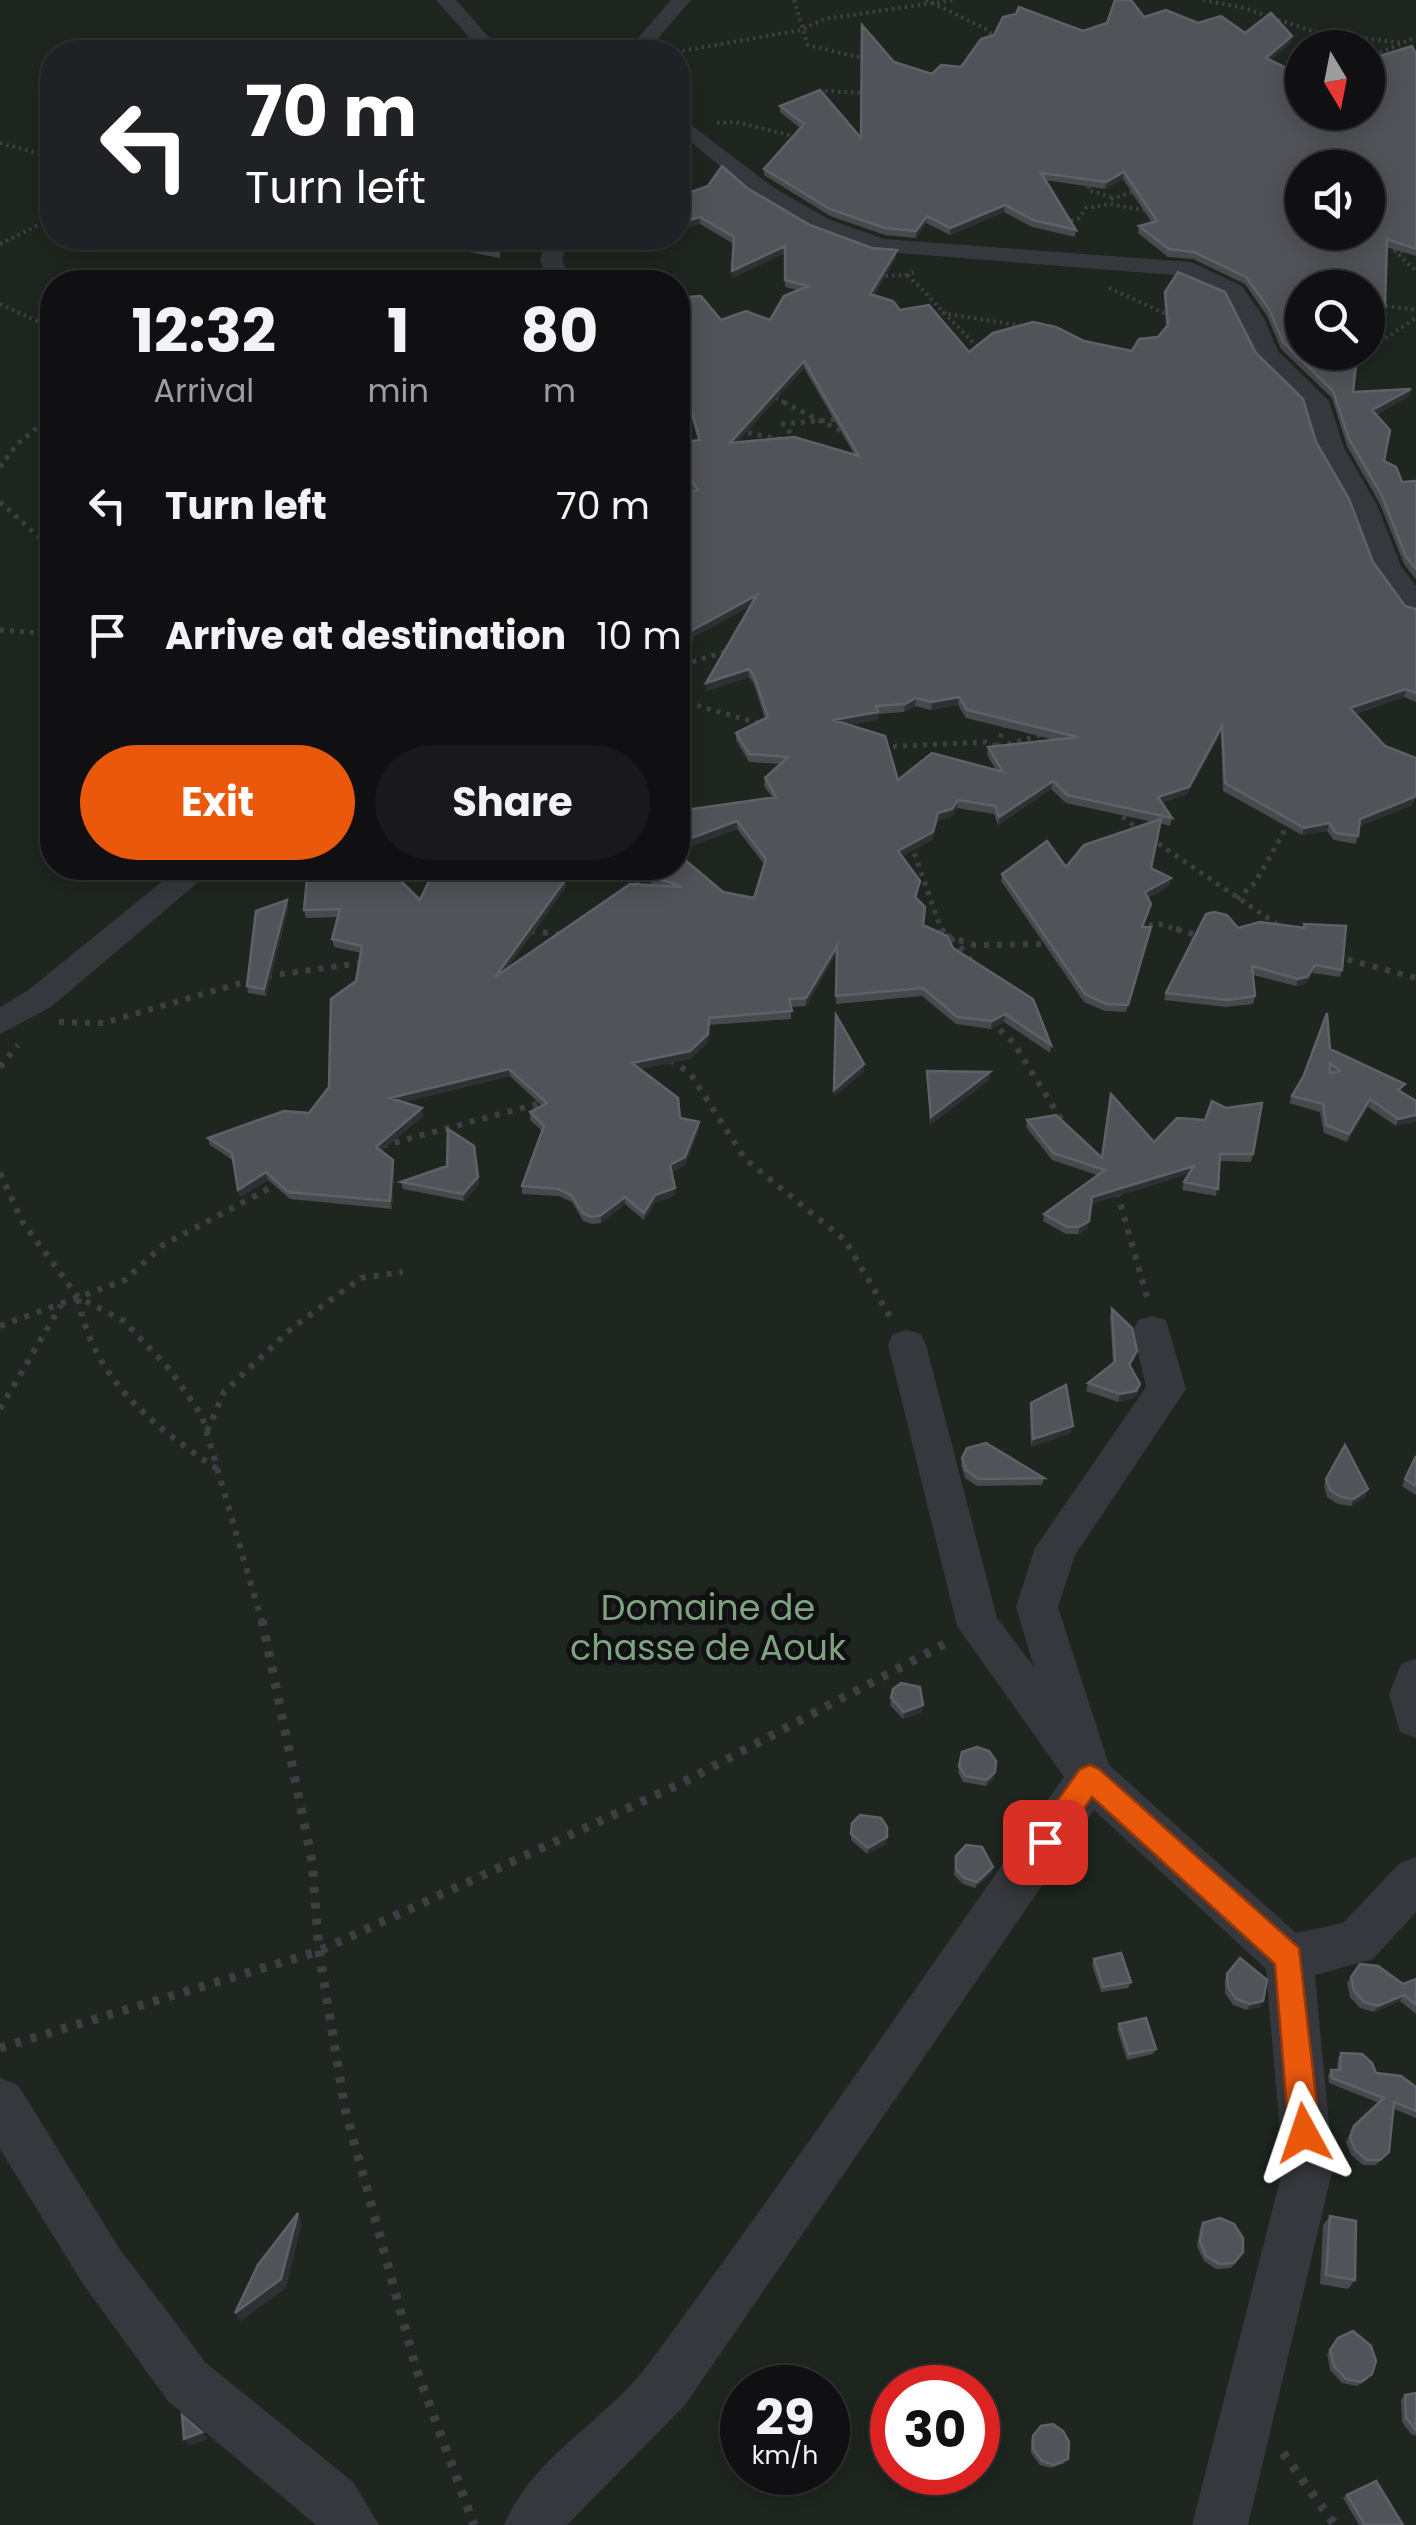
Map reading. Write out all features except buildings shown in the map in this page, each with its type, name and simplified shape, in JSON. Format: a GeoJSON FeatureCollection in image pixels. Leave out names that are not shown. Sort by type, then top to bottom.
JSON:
{"type":"FeatureCollection","features":[{"type":"Feature","properties":{"kind":"street"},"geometry":{"type":"LineString","coordinates":[[446,0],[481,40]]}},
{"type":"Feature","properties":{"kind":"street"},"geometry":{"type":"LineString","coordinates":[[646,40],[681,0]]}},
{"type":"Feature","properties":{"kind":"street"},"geometry":{"type":"LineString","coordinates":[[690,132],[765,192],[820,224],[882,246],[1191,268],[1234,291],[1252,318],[1267,354],[1317,401],[1331,448],[1364,505],[1388,567],[1416,605]]}},
{"type":"Feature","properties":{"kind":"street"},"geometry":{"type":"LineString","coordinates":[[0,1021],[39,999],[183,880]]}},
{"type":"Feature","properties":{"kind":"street"},"geometry":{"type":"LineString","coordinates":[[1090,1778],[1037,1607],[1056,1548],[1166,1390],[1152,1331]]}},
{"type":"Feature","properties":{"kind":"street"},"geometry":{"type":"LineString","coordinates":[[907,1345],[978,1626],[1090,1778],[1289,1958],[1308,2168],[1252,2410],[1220,2525]]}},
{"type":"Feature","properties":{"kind":"street"},"geometry":{"type":"LineString","coordinates":[[1416,1678],[1411,1694],[1416,1718]]}},
{"type":"Feature","properties":{"kind":"street"},"geometry":{"type":"LineString","coordinates":[[532,2525],[559,2490],[666,2386],[1090,1778]]}},
{"type":"Feature","properties":{"kind":"street"},"geometry":{"type":"LineString","coordinates":[[1289,1958],[1356,1943],[1416,1879]]}},
{"type":"Feature","properties":{"kind":"street"},"geometry":{"type":"LineString","coordinates":[[0,2102],[101,2266],[188,2382],[333,2502],[351,2525]]}},
{"type":"Feature","properties":{"kind":"path"},"geometry":{"type":"LineString","coordinates":[[794,0],[808,45],[872,60]]}},
{"type":"Feature","properties":{"kind":"path"},"geometry":{"type":"LineString","coordinates":[[926,0],[940,3],[988,30],[1005,50]]}},
{"type":"Feature","properties":{"kind":"path"},"geometry":{"type":"LineString","coordinates":[[690,50],[801,30],[824,19],[954,0]]}},
{"type":"Feature","properties":{"kind":"path"},"geometry":{"type":"LineString","coordinates":[[1204,0],[1314,30]]}},
{"type":"Feature","properties":{"kind":"path"},"geometry":{"type":"LineString","coordinates":[[1216,0],[1224,4]]}},
{"type":"Feature","properties":{"kind":"path"},"geometry":{"type":"LineString","coordinates":[[1385,50],[1416,38]]}},
{"type":"Feature","properties":{"kind":"path"},"geometry":{"type":"LineString","coordinates":[[1385,42],[1402,44]]}},
{"type":"Feature","properties":{"kind":"path"},"geometry":{"type":"LineString","coordinates":[[824,91],[865,92],[876,86]]}},
{"type":"Feature","properties":{"kind":"path"},"geometry":{"type":"LineString","coordinates":[[865,92],[874,98]]}},
{"type":"Feature","properties":{"kind":"path"},"geometry":{"type":"LineString","coordinates":[[690,123],[736,122],[810,139]]}},
{"type":"Feature","properties":{"kind":"path"},"geometry":{"type":"LineString","coordinates":[[0,143],[40,154]]}},
{"type":"Feature","properties":{"kind":"path"},"geometry":{"type":"LineString","coordinates":[[1081,172],[1089,176],[1088,190],[1148,211]]}},
{"type":"Feature","properties":{"kind":"path"},"geometry":{"type":"LineString","coordinates":[[1052,228],[1079,218],[1086,208],[1138,191]]}},
{"type":"Feature","properties":{"kind":"path"},"geometry":{"type":"LineString","coordinates":[[0,244],[40,224]]}},
{"type":"Feature","properties":{"kind":"path"},"geometry":{"type":"LineString","coordinates":[[1416,251],[1395,251],[1416,271]]}},
{"type":"Feature","properties":{"kind":"path"},"geometry":{"type":"LineString","coordinates":[[876,276],[908,275],[960,253]]}},
{"type":"Feature","properties":{"kind":"path"},"geometry":{"type":"LineString","coordinates":[[908,275],[986,355]]}},
{"type":"Feature","properties":{"kind":"path"},"geometry":{"type":"LineString","coordinates":[[0,304],[40,322]]}},
{"type":"Feature","properties":{"kind":"path"},"geometry":{"type":"LineString","coordinates":[[1385,306],[1416,310]]}},
{"type":"Feature","properties":{"kind":"path"},"geometry":{"type":"LineString","coordinates":[[941,313],[1039,326]]}},
{"type":"Feature","properties":{"kind":"path"},"geometry":{"type":"LineString","coordinates":[[1385,339],[1416,318]]}},
{"type":"Feature","properties":{"kind":"path"},"geometry":{"type":"LineString","coordinates":[[764,392],[853,439]]}},
{"type":"Feature","properties":{"kind":"path"},"geometry":{"type":"LineString","coordinates":[[690,414],[709,422]]}},
{"type":"Feature","properties":{"kind":"path"},"geometry":{"type":"LineString","coordinates":[[797,442],[782,424],[854,418]]}},
{"type":"Feature","properties":{"kind":"path"},"geometry":{"type":"LineString","coordinates":[[0,467],[17,444],[40,426]]}},
{"type":"Feature","properties":{"kind":"path"},"geometry":{"type":"LineString","coordinates":[[726,428],[797,442],[808,448]]}},
{"type":"Feature","properties":{"kind":"path"},"geometry":{"type":"LineString","coordinates":[[0,502],[40,538]]}},
{"type":"Feature","properties":{"kind":"path"},"geometry":{"type":"LineString","coordinates":[[690,641],[696,623]]}},
{"type":"Feature","properties":{"kind":"path"},"geometry":{"type":"LineString","coordinates":[[0,630],[40,633]]}},
{"type":"Feature","properties":{"kind":"path"},"geometry":{"type":"LineString","coordinates":[[690,662],[706,654],[748,646]]}},
{"type":"Feature","properties":{"kind":"path"},"geometry":{"type":"LineString","coordinates":[[690,703],[769,726]]}},
{"type":"Feature","properties":{"kind":"path"},"geometry":{"type":"LineString","coordinates":[[998,747],[1006,730],[1005,708]]}},
{"type":"Feature","properties":{"kind":"path"},"geometry":{"type":"LineString","coordinates":[[998,747],[1058,730]]}},
{"type":"Feature","properties":{"kind":"path"},"geometry":{"type":"LineString","coordinates":[[871,748],[986,742],[1013,753]]}},
{"type":"Feature","properties":{"kind":"path"},"geometry":{"type":"LineString","coordinates":[[1111,807],[1237,900],[1286,930]]}},
{"type":"Feature","properties":{"kind":"path"},"geometry":{"type":"LineString","coordinates":[[1237,900],[1255,883],[1294,814]]}},
{"type":"Feature","properties":{"kind":"path"},"geometry":{"type":"LineString","coordinates":[[910,842],[942,933],[968,955],[972,968]]}},
{"type":"Feature","properties":{"kind":"path"},"geometry":{"type":"LineString","coordinates":[[635,880],[654,897]]}},
{"type":"Feature","properties":{"kind":"path"},"geometry":{"type":"LineString","coordinates":[[1120,928],[1158,924],[1212,938]]}},
{"type":"Feature","properties":{"kind":"path"},"geometry":{"type":"LineString","coordinates":[[516,931],[568,934]]}},
{"type":"Feature","properties":{"kind":"path"},"geometry":{"type":"LineString","coordinates":[[926,931],[975,945],[1062,944]]}},
{"type":"Feature","properties":{"kind":"path"},"geometry":{"type":"LineString","coordinates":[[1320,951],[1416,978]]}},
{"type":"Feature","properties":{"kind":"path"},"geometry":{"type":"LineString","coordinates":[[0,1021],[104,1023],[191,994],[267,976],[345,962],[380,962]]}},
{"type":"Feature","properties":{"kind":"path"},"geometry":{"type":"LineString","coordinates":[[981,1008],[1013,1042],[1070,1133]]}},
{"type":"Feature","properties":{"kind":"path"},"geometry":{"type":"LineString","coordinates":[[664,1057],[690,1073],[745,1159],[845,1240],[907,1345]]}},
{"type":"Feature","properties":{"kind":"path"},"geometry":{"type":"LineString","coordinates":[[368,1152],[414,1134],[521,1112],[564,1096]]}},
{"type":"Feature","properties":{"kind":"path"},"geometry":{"type":"LineString","coordinates":[[0,1173],[24,1223],[78,1297],[88,1345],[132,1408],[220,1471]]}},
{"type":"Feature","properties":{"kind":"path"},"geometry":{"type":"LineString","coordinates":[[0,1326],[126,1280],[163,1245],[286,1180]]}},
{"type":"Feature","properties":{"kind":"path"},"geometry":{"type":"LineString","coordinates":[[1109,1180],[1119,1194],[1148,1292],[1152,1331]]}},
{"type":"Feature","properties":{"kind":"path"},"geometry":{"type":"LineString","coordinates":[[207,1432],[224,1392],[292,1328],[361,1278],[404,1272]]}},
{"type":"Feature","properties":{"kind":"path"},"geometry":{"type":"LineString","coordinates":[[78,1297],[124,1321],[171,1370],[207,1432],[220,1471],[255,1587],[304,1822],[319,1951],[346,2110],[416,2368],[474,2525]]}},
{"type":"Feature","properties":{"kind":"path"},"geometry":{"type":"LineString","coordinates":[[0,1409],[62,1304]]}},
{"type":"Feature","properties":{"kind":"path"},"geometry":{"type":"LineString","coordinates":[[0,2048],[319,1951],[680,1784],[978,1626]]}},
{"type":"Feature","properties":{"kind":"path"},"geometry":{"type":"LineString","coordinates":[[1252,2410],[1335,2525]]}},
{"type":"Feature","properties":{"kind":"green space","name":"Domaine de chasse de Aouk"},"geometry":{"type":"Polygon","coordinates":[[[0,0],[1416,0],[1416,2525],[0,2525],[0,0]]]}},
{"type":"Feature","properties":{"kind":"route"},"geometry":{"type":"LineString","coordinates":[[1045,1842],[1090,1778],[1289,1958],[1304,2133]]}}]}
